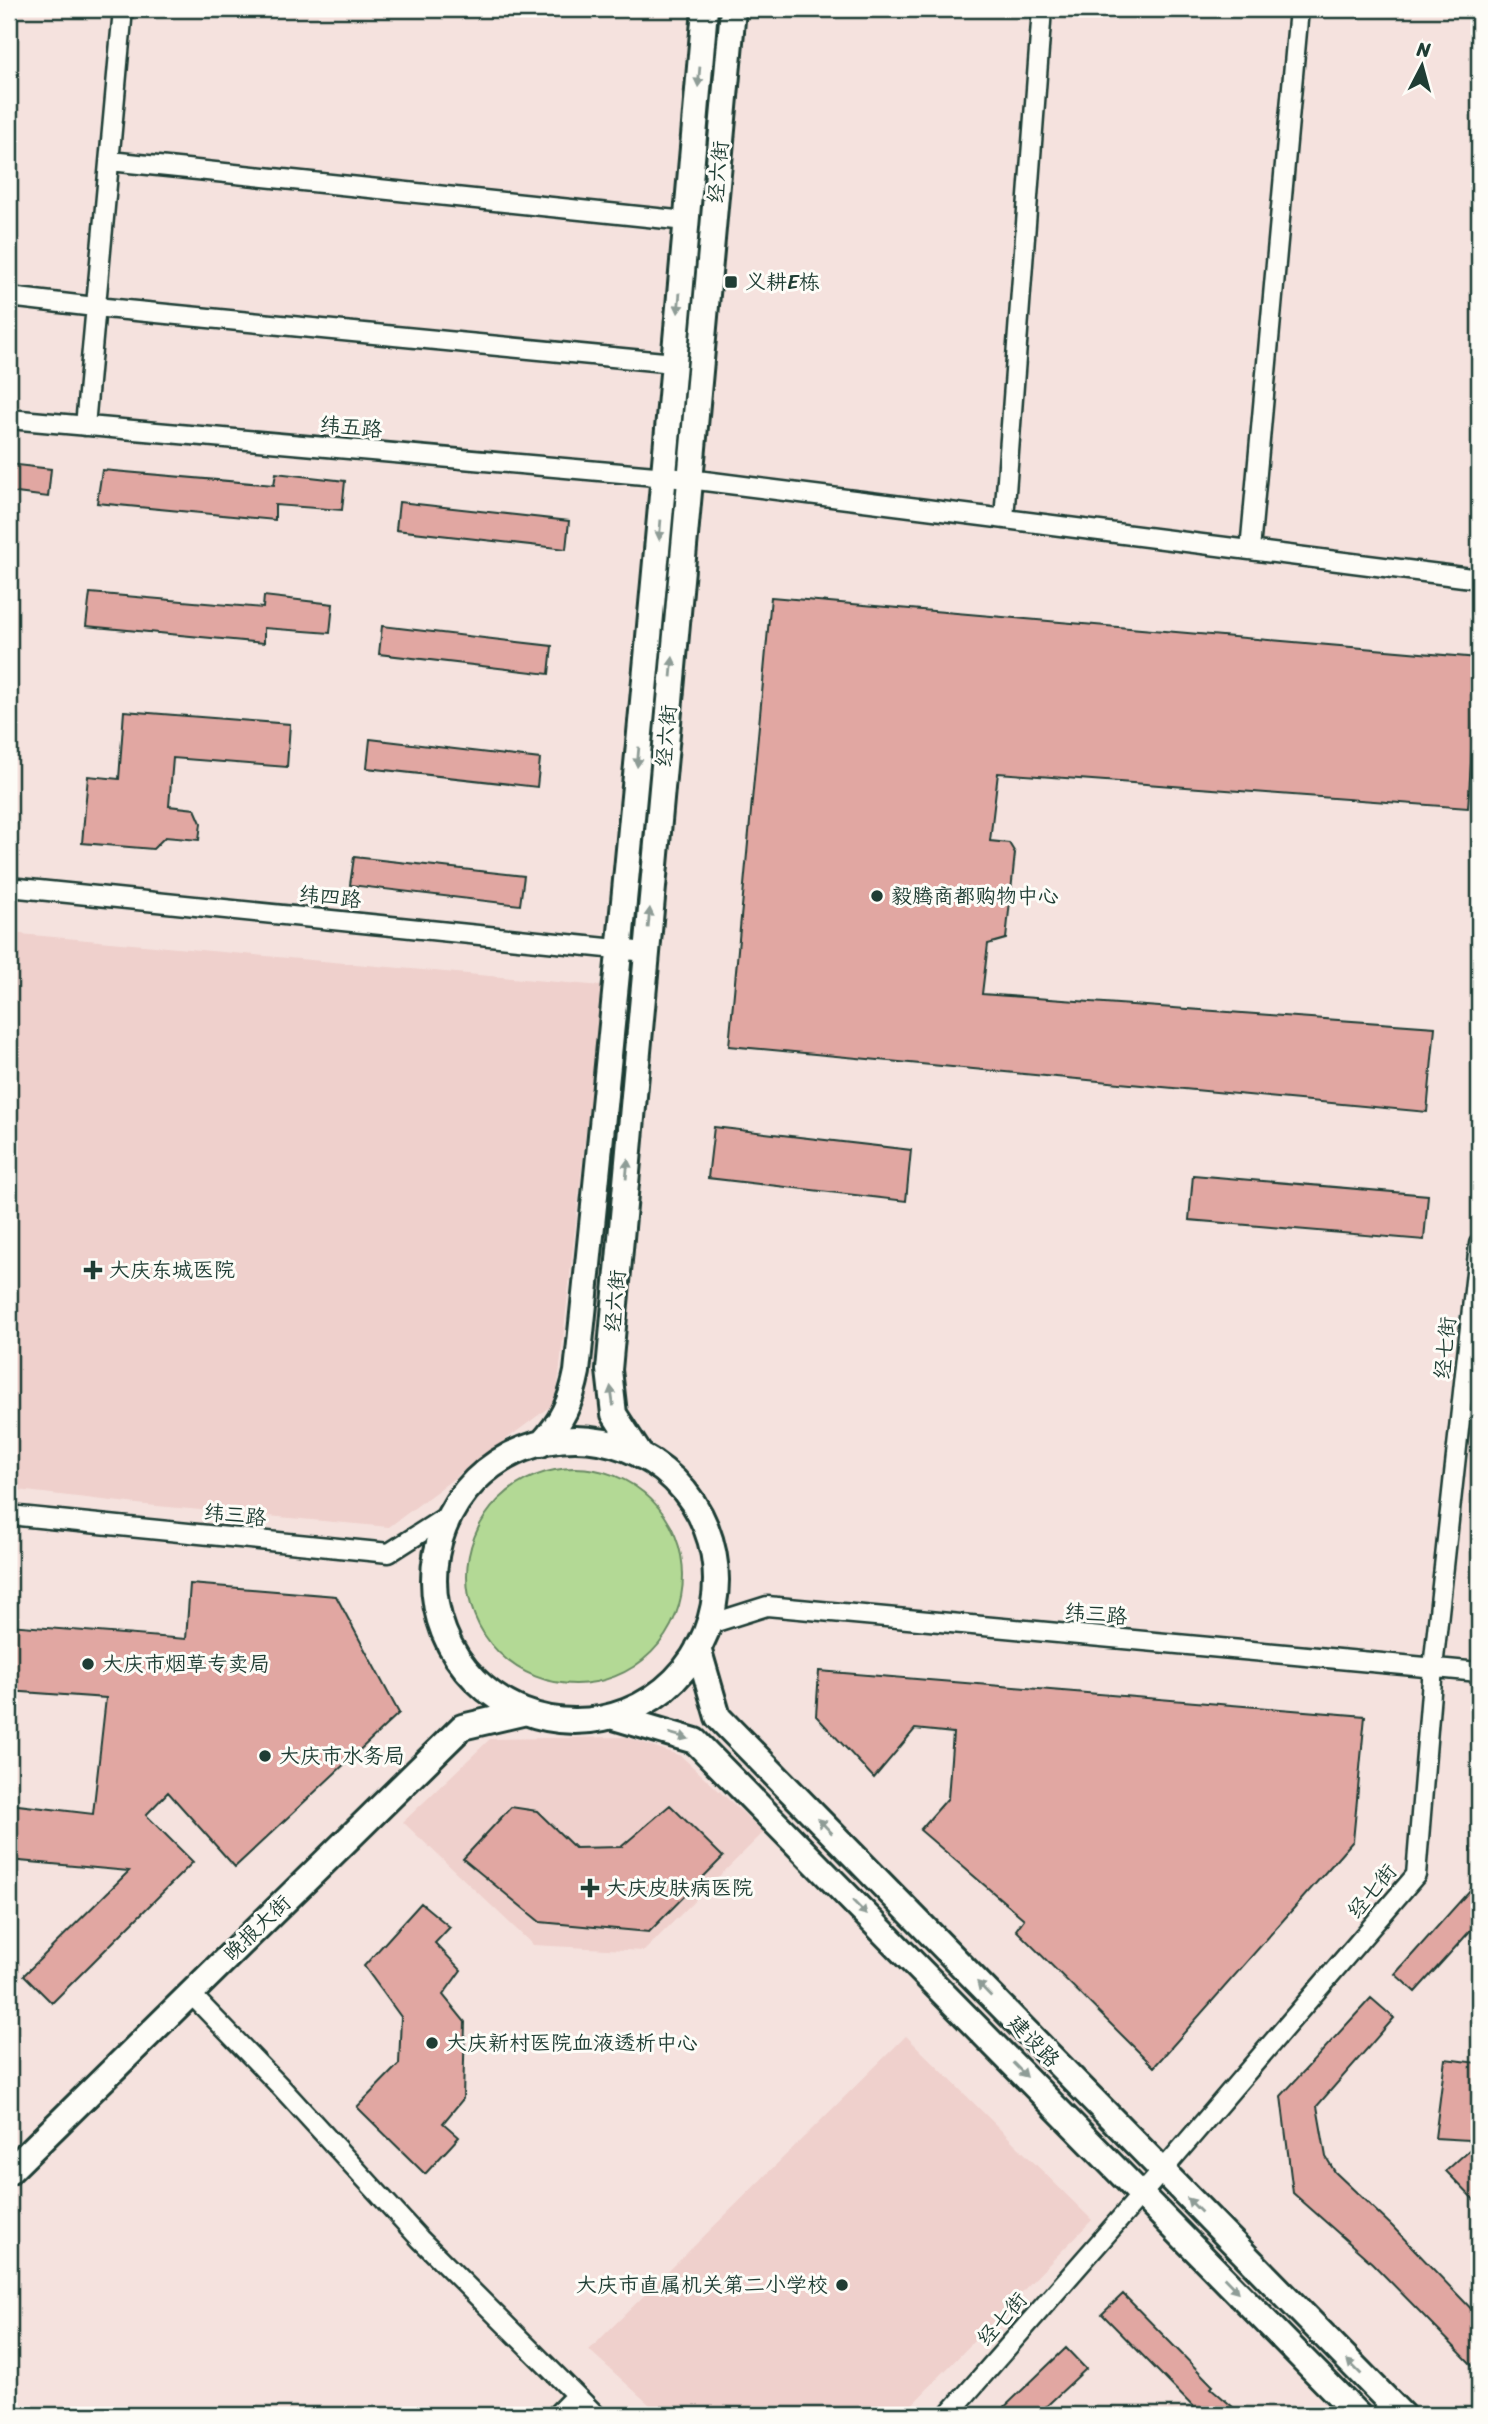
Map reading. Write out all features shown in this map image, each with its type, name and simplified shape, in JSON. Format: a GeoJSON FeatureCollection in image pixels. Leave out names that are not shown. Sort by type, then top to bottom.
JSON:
{"type":"FeatureCollection","features":[{"type":"Feature","properties":{"kind":"main road","name":"经六街"},"geometry":{"type":"LineString","coordinates":[[541,1444],[564,1415],[572,1398],[577,1372],[620,950],[705,9]]}},
{"type":"Feature","properties":{"kind":"main road","name":"经六街"},"geometry":{"type":"LineString","coordinates":[[641,1456],[614,1414],[609,1370],[733,9]]}},
{"type":"Feature","properties":{"kind":"main road"},"geometry":{"type":"LineString","coordinates":[[560,1439],[607,1442],[641,1456],[651,1460],[686,1491],[709,1533],[717,1578],[710,1624],[689,1665],[656,1698],[614,1717],[567,1723],[522,1713],[482,1689],[452,1653],[435,1608],[433,1561],[447,1516],[475,1478],[514,1451],[560,1439]]}},
{"type":"Feature","properties":{"kind":"main road","name":"建设路"},"geometry":{"type":"LineString","coordinates":[[698,1648],[718,1717],[1402,2415]]}},
{"type":"Feature","properties":{"kind":"main road","name":"晚报大街"},"geometry":{"type":"LineString","coordinates":[[9,2172],[462,1727],[522,1713]]}},
{"type":"Feature","properties":{"kind":"main road","name":"建设路"},"geometry":{"type":"LineString","coordinates":[[614,1717],[695,1741],[1358,2415]]}},
{"type":"Feature","properties":{"kind":"street"},"geometry":{"type":"LineString","coordinates":[[85,426],[123,9]]}},
{"type":"Feature","properties":{"kind":"street"},"geometry":{"type":"LineString","coordinates":[[1004,519],[1042,9]]}},
{"type":"Feature","properties":{"kind":"street"},"geometry":{"type":"LineString","coordinates":[[1250,550],[1299,9]]}},
{"type":"Feature","properties":{"kind":"street"},"geometry":{"type":"LineString","coordinates":[[110,161],[687,221]]}},
{"type":"Feature","properties":{"kind":"street"},"geometry":{"type":"LineString","coordinates":[[9,297],[674,363]]}},
{"type":"Feature","properties":{"kind":"street","name":"纬五路"},"geometry":{"type":"LineString","coordinates":[[9,419],[690,479],[1479,579]]}},
{"type":"Feature","properties":{"kind":"street","name":"纬四路"},"geometry":{"type":"LineString","coordinates":[[9,887],[646,952]]}},
{"type":"Feature","properties":{"kind":"street","name":"经七街"},"geometry":{"type":"LineString","coordinates":[[948,2415],[1416,1875],[1433,1668],[1479,1244]]}},
{"type":"Feature","properties":{"kind":"street","name":"纬三路"},"geometry":{"type":"LineString","coordinates":[[9,1515],[389,1553],[447,1516]]}},
{"type":"Feature","properties":{"kind":"street","name":"纬三路"},"geometry":{"type":"LineString","coordinates":[[710,1624],[767,1606],[1479,1672]]}},
{"type":"Feature","properties":{"kind":"street"},"geometry":{"type":"LineString","coordinates":[[190,1993],[279,2085],[420,2239],[596,2415]]}},
{"type":"Feature","properties":{"kind":"street"},"geometry":{"type":"LineString","coordinates":[[556,2415],[575,2396]]}},
{"type":"Feature","properties":{"kind":"shaded area"},"geometry":{"type":"Polygon","coordinates":[[[9,933],[602,986],[556,1402],[389,1527],[146,1505],[9,1489],[9,933]]]}},
{"type":"Feature","properties":{"kind":"shaded area","name":"大庆皮肤病医院"},"geometry":{"type":"Polygon","coordinates":[[[627,1737],[681,1756],[764,1832],[644,1951],[533,1945],[403,1822],[490,1739],[627,1737]]]}},
{"type":"Feature","properties":{"kind":"shaded area","name":"大庆市直属机关第二小学校"},"geometry":{"type":"Polygon","coordinates":[[[906,2036],[1092,2220],[902,2415],[661,2415],[589,2350],[906,2036]]]}},
{"type":"Feature","properties":{"kind":"green space"},"geometry":{"type":"Polygon","coordinates":[[[575,1468],[616,1476],[652,1499],[675,1535],[683,1576],[675,1617],[652,1653],[616,1676],[575,1684],[534,1676],[498,1653],[475,1617],[467,1576],[475,1535],[498,1499],[534,1476],[575,1468]]]}},
{"type":"Feature","properties":{"kind":"building"},"geometry":{"type":"Polygon","coordinates":[[[9,464],[51,469],[48,497],[9,492],[9,464]]]}},
{"type":"Feature","properties":{"kind":"building"},"geometry":{"type":"Polygon","coordinates":[[[102,470],[274,485],[276,473],[345,481],[342,510],[275,505],[275,520],[97,503],[102,470]]]}},
{"type":"Feature","properties":{"kind":"building"},"geometry":{"type":"Polygon","coordinates":[[[399,502],[569,521],[566,549],[396,530],[399,502]]]}},
{"type":"Feature","properties":{"kind":"building"},"geometry":{"type":"Polygon","coordinates":[[[90,593],[263,608],[264,596],[333,604],[330,633],[264,628],[264,643],[86,626],[90,593]]]}},
{"type":"Feature","properties":{"kind":"building","name":"毅腾商都购物中心"},"geometry":{"type":"Polygon","coordinates":[[[771,597],[1478,658],[1468,808],[998,773],[990,841],[1009,843],[1015,853],[1006,939],[988,944],[982,994],[1435,1027],[1427,1112],[729,1046],[771,597]]]}},
{"type":"Feature","properties":{"kind":"building"},"geometry":{"type":"Polygon","coordinates":[[[382,626],[552,646],[549,674],[379,654],[382,626]]]}},
{"type":"Feature","properties":{"kind":"building"},"geometry":{"type":"Polygon","coordinates":[[[124,711],[290,724],[287,767],[173,758],[169,806],[195,809],[201,823],[199,840],[165,837],[153,849],[82,843],[88,776],[119,779],[124,711]]]}},
{"type":"Feature","properties":{"kind":"building"},"geometry":{"type":"Polygon","coordinates":[[[370,739],[540,759],[537,787],[367,768],[370,739]]]}},
{"type":"Feature","properties":{"kind":"building"},"geometry":{"type":"Polygon","coordinates":[[[354,857],[524,876],[520,905],[350,885],[354,857]]]}},
{"type":"Feature","properties":{"kind":"building"},"geometry":{"type":"Polygon","coordinates":[[[714,1127],[911,1150],[906,1201],[708,1178],[714,1127]]]}},
{"type":"Feature","properties":{"kind":"building"},"geometry":{"type":"Polygon","coordinates":[[[1193,1175],[1428,1195],[1424,1240],[1189,1220],[1193,1175]]]}},
{"type":"Feature","properties":{"kind":"building"},"geometry":{"type":"Polygon","coordinates":[[[190,1584],[336,1596],[399,1713],[235,1867],[168,1792],[146,1815],[193,1862],[52,2003],[24,1975],[129,1871],[9,1860],[9,1804],[93,1814],[106,1698],[9,1691],[9,1625],[186,1639],[190,1584]]]}},
{"type":"Feature","properties":{"kind":"building"},"geometry":{"type":"Polygon","coordinates":[[[819,1671],[1365,1716],[1353,1841],[1154,2067],[1016,1930],[1024,1919],[920,1830],[948,1798],[953,1733],[915,1729],[874,1778],[816,1716],[819,1671]]]}},
{"type":"Feature","properties":{"kind":"building"},"geometry":{"type":"Polygon","coordinates":[[[670,1805],[723,1857],[649,1932],[540,1922],[463,1859],[511,1807],[537,1811],[575,1848],[621,1847],[670,1805]]]}},
{"type":"Feature","properties":{"kind":"building"},"geometry":{"type":"Polygon","coordinates":[[[1479,1880],[1479,1921],[1415,1992],[1395,1974],[1479,1880]]]}},
{"type":"Feature","properties":{"kind":"building","name":"大庆新村医院血液透析中心"},"geometry":{"type":"Polygon","coordinates":[[[421,1903],[450,1927],[435,1943],[461,1970],[443,1995],[465,2022],[463,2099],[443,2123],[459,2137],[425,2174],[357,2107],[399,2064],[401,2017],[364,1966],[421,1903]]]}},
{"type":"Feature","properties":{"kind":"building"},"geometry":{"type":"Polygon","coordinates":[[[1371,1998],[1394,2018],[1317,2106],[1326,2157],[1335,2172],[1392,2226],[1479,2317],[1479,2372],[1372,2263],[1293,2193],[1281,2096],[1371,1998]]]}},
{"type":"Feature","properties":{"kind":"building"},"geometry":{"type":"Polygon","coordinates":[[[1445,2059],[1478,2063],[1469,2140],[1435,2138],[1445,2059]]]}},
{"type":"Feature","properties":{"kind":"building"},"geometry":{"type":"Polygon","coordinates":[[[1479,2141],[1479,2205],[1446,2171],[1479,2141]]]}},
{"type":"Feature","properties":{"kind":"building"},"geometry":{"type":"Polygon","coordinates":[[[1123,2294],[1213,2386],[1211,2388],[1242,2415],[1201,2415],[1102,2314],[1123,2294]]]}},
{"type":"Feature","properties":{"kind":"building"},"geometry":{"type":"Polygon","coordinates":[[[1066,2348],[1086,2369],[1037,2415],[996,2415],[1066,2348]]]}},
{"type":"Feature","properties":{"kind":"place","name":"义耕E栋"},"geometry":{"type":"Point","coordinates":[731,282]}},
{"type":"Feature","properties":{"kind":"place","name":"毅腾商都购物中心"},"geometry":{"type":"Point","coordinates":[877,896]}},
{"type":"Feature","properties":{"kind":"place","name":"大庆东城医院"},"geometry":{"type":"Point","coordinates":[93,1270]}},
{"type":"Feature","properties":{"kind":"place","name":"大庆市烟草专卖局"},"geometry":{"type":"Point","coordinates":[88,1664]}},
{"type":"Feature","properties":{"kind":"place","name":"大庆市水务局"},"geometry":{"type":"Point","coordinates":[265,1756]}},
{"type":"Feature","properties":{"kind":"place","name":"大庆皮肤病医院"},"geometry":{"type":"Point","coordinates":[590,1888]}},
{"type":"Feature","properties":{"kind":"place","name":"大庆新村医院血液透析中心"},"geometry":{"type":"Point","coordinates":[432,2043]}},
{"type":"Feature","properties":{"kind":"place","name":"大庆市直属机关第二小学校"},"geometry":{"type":"Point","coordinates":[842,2285]}}]}
